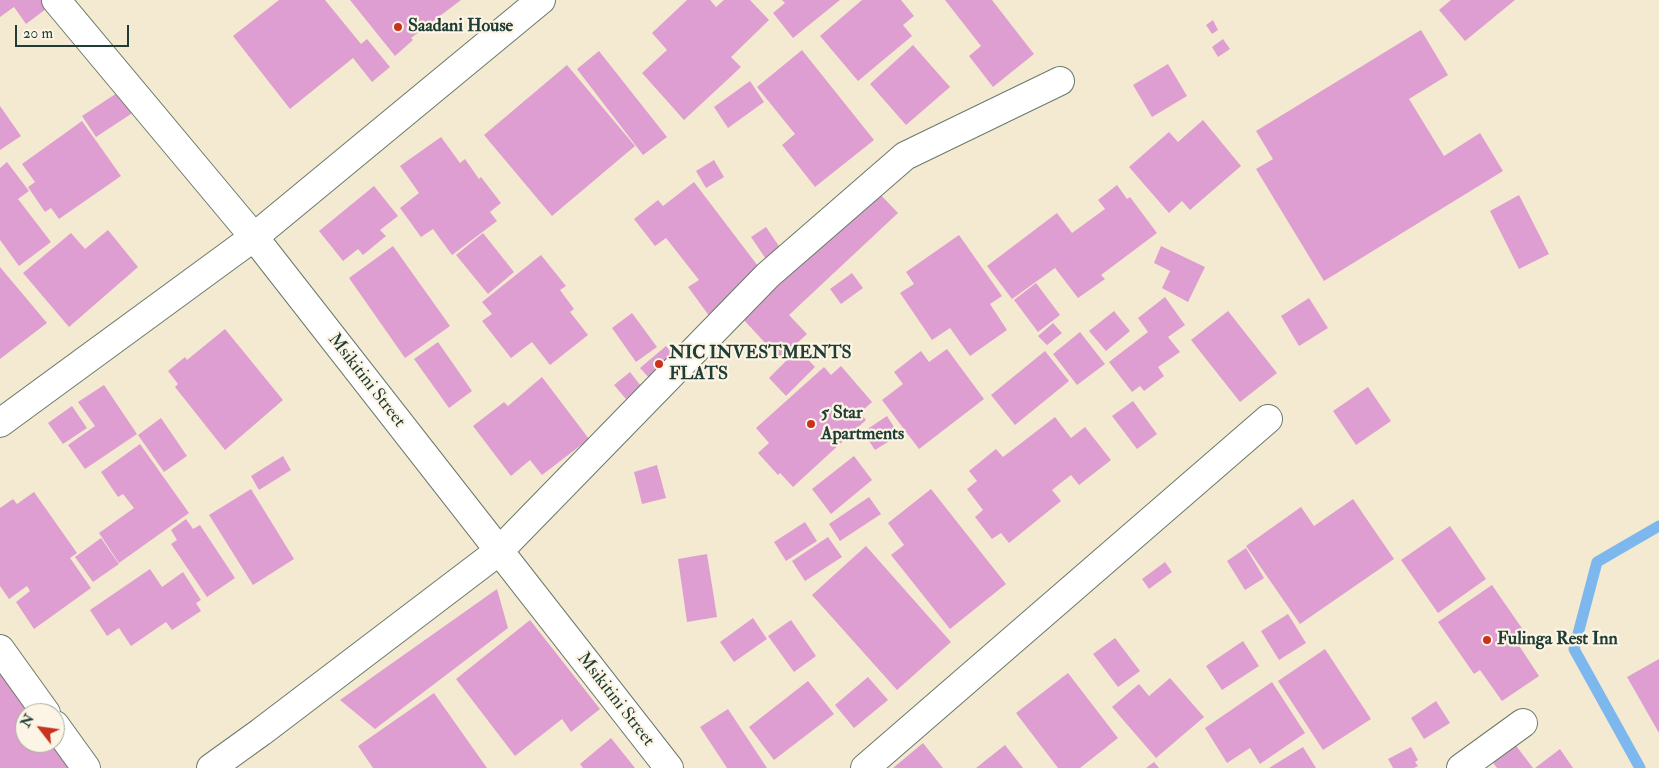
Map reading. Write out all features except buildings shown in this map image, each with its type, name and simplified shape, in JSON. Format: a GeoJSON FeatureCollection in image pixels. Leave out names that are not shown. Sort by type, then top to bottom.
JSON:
{"type":"FeatureCollection","features":[{"type":"Feature","properties":{"kind":"street","name":"Msikitini Street"},"geometry":{"type":"LineString","coordinates":[[56,0],[254,237],[668,768]]}},
{"type":"Feature","properties":{"kind":"street"},"geometry":{"type":"LineString","coordinates":[[0,423],[254,237],[541,0]]}},
{"type":"Feature","properties":{"kind":"street"},"geometry":{"type":"LineString","coordinates":[[211,768],[499,551],[768,275],[905,156],[1060,81]]}},
{"type":"Feature","properties":{"kind":"street"},"geometry":{"type":"LineString","coordinates":[[865,768],[1268,419]]}},
{"type":"Feature","properties":{"kind":"street"},"geometry":{"type":"LineString","coordinates":[[0,649],[39,703]]}},
{"type":"Feature","properties":{"kind":"street"},"geometry":{"type":"LineString","coordinates":[[1461,768],[1523,723]]}},
{"type":"Feature","properties":{"kind":"street"},"geometry":{"type":"LineString","coordinates":[[65,739],[86,768]]}},
{"type":"Feature","properties":{"kind":"waterway"},"geometry":{"type":"LineString","coordinates":[[1640,768],[1574,649],[1597,562],[1659,526]]}},
{"type":"Feature","properties":{"kind":"place","name":"Saadani House"},"geometry":{"type":"Point","coordinates":[398,27]}},
{"type":"Feature","properties":{"kind":"place","name":"NIC INVESTMENTS FLATS"},"geometry":{"type":"Point","coordinates":[659,364]}},
{"type":"Feature","properties":{"kind":"place","name":"5 Star Apartments"},"geometry":{"type":"Point","coordinates":[811,424]}},
{"type":"Feature","properties":{"kind":"place","name":"Fulinga Rest Inn"},"geometry":{"type":"Point","coordinates":[1487,640]}}]}
